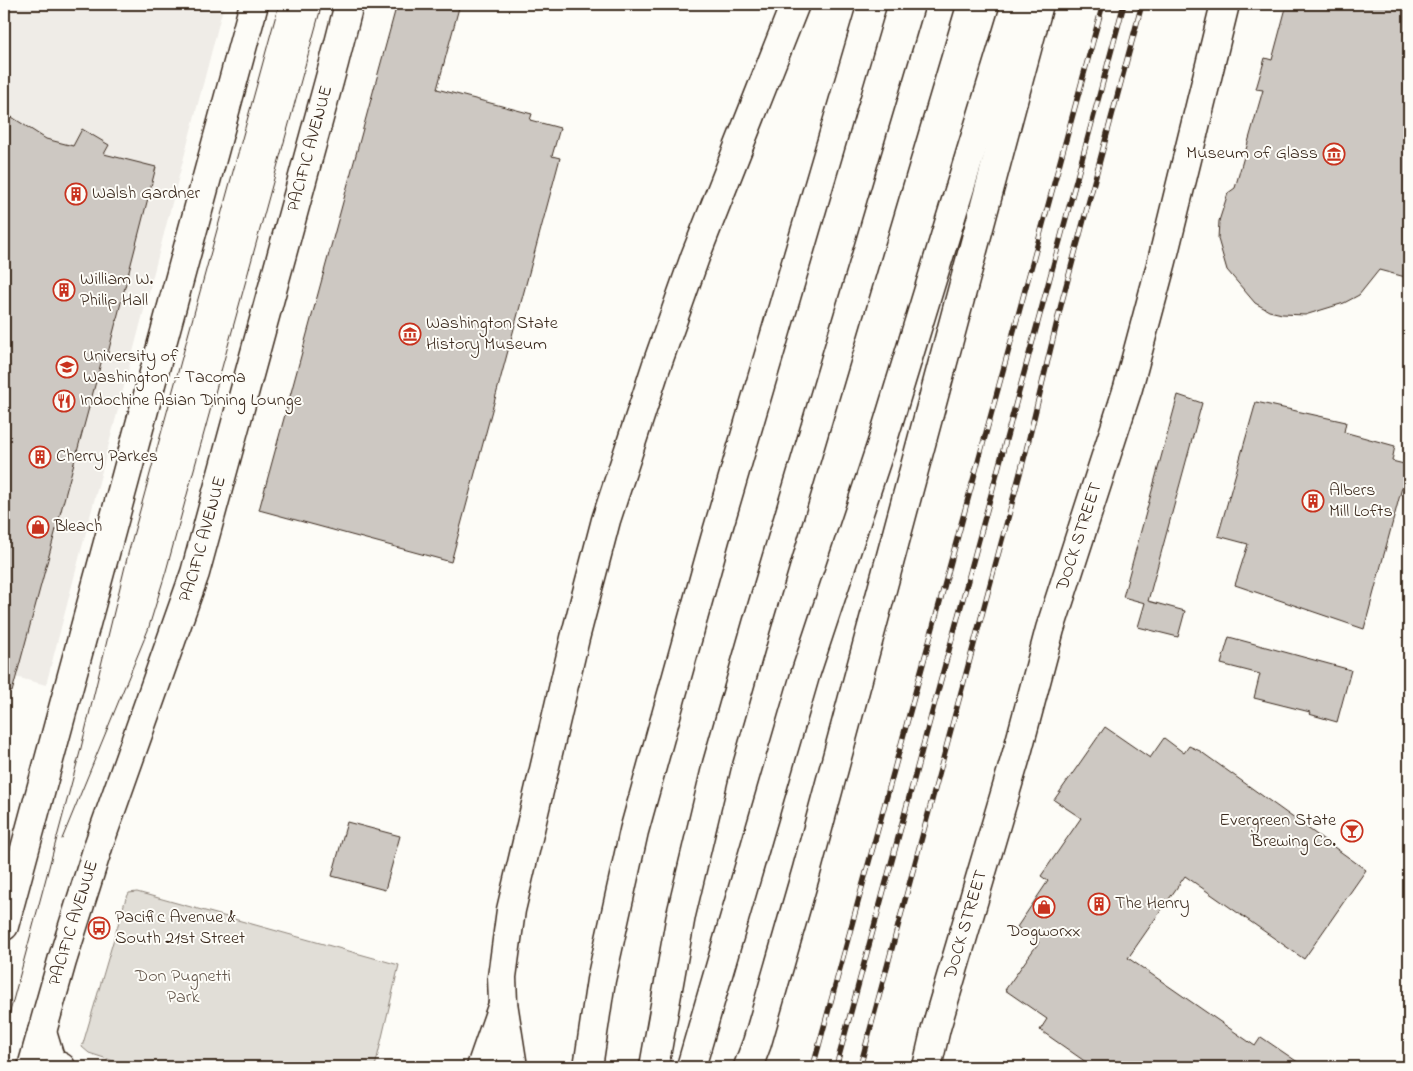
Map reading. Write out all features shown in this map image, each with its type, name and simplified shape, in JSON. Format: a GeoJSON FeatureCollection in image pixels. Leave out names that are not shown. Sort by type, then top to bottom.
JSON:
{"type":"FeatureCollection","features":[{"type":"Feature","properties":{"kind":"main road"},"geometry":{"type":"LineString","coordinates":[[4,926],[254,4]]}},
{"type":"Feature","properties":{"kind":"main road","name":"PACIFIC AVENUE"},"geometry":{"type":"LineString","coordinates":[[32,1067],[99,844],[195,573],[349,4]]}},
{"type":"Feature","properties":{"kind":"main road"},"geometry":{"type":"LineString","coordinates":[[513,1067],[503,1003],[502,977],[511,910],[572,648],[606,520],[656,366],[696,257],[795,4]]}},
{"type":"Feature","properties":{"kind":"main road"},"geometry":{"type":"LineString","coordinates":[[588,1067],[601,980],[634,831],[714,539],[872,4]]}},
{"type":"Feature","properties":{"kind":"main road"},"geometry":{"type":"LineString","coordinates":[[654,1067],[681,915],[717,764],[940,4]]}},
{"type":"Feature","properties":{"kind":"main road"},"geometry":{"type":"LineString","coordinates":[[691,1067],[806,672],[882,443],[1016,4]]}},
{"type":"Feature","properties":{"kind":"main road"},"geometry":{"type":"LineString","coordinates":[[754,1059],[1039,4]]}},
{"type":"Feature","properties":{"kind":"main road","name":"DOCK STREET"},"geometry":{"type":"LineString","coordinates":[[927,1067],[936,1028],[1017,753],[1050,628],[1128,388],[1162,261],[1225,4]]}},
{"type":"Feature","properties":{"kind":"main road"},"geometry":{"type":"LineString","coordinates":[[481,1067],[503,1003]]}},
{"type":"Feature","properties":{"kind":"main road"},"geometry":{"type":"LineString","coordinates":[[42,1032],[51,1062],[60,1067]]}},
{"type":"Feature","properties":{"kind":"shaded area","name":"University of Washington - Tacoma"},"geometry":{"type":"Polygon","coordinates":[[[4,4],[224,4],[46,685],[4,674],[4,4]]]}},
{"type":"Feature","properties":{"kind":"green space","name":"Don Pugnetti Park"},"geometry":{"type":"Polygon","coordinates":[[[137,892],[399,965],[375,1067],[132,1067],[89,1053],[82,1047],[125,901],[129,893],[137,892]]]}},
{"type":"Feature","properties":{"kind":"building","name":"Washington State History Museum"},"geometry":{"type":"Polygon","coordinates":[[[397,4],[460,4],[437,89],[532,114],[530,120],[560,128],[552,156],[560,158],[451,562],[259,510],[397,4]]]}},
{"type":"Feature","properties":{"kind":"building","name":"Museum of Glass"},"geometry":{"type":"Polygon","coordinates":[[[1287,4],[1409,4],[1409,278],[1379,270],[1359,295],[1344,303],[1305,315],[1282,314],[1269,311],[1255,303],[1227,270],[1218,239],[1219,221],[1228,193],[1235,188],[1263,90],[1256,89],[1265,58],[1272,60],[1287,4]]]}},
{"type":"Feature","properties":{"kind":"building"},"geometry":{"type":"Polygon","coordinates":[[[4,112],[46,139],[73,146],[82,129],[109,145],[104,154],[156,167],[108,353],[104,352],[12,692],[4,690],[4,112]]]}},
{"type":"Feature","properties":{"kind":"building"},"geometry":{"type":"Polygon","coordinates":[[[1178,395],[1202,403],[1148,601],[1185,611],[1178,637],[1138,627],[1145,603],[1123,597],[1178,395]]]}},
{"type":"Feature","properties":{"kind":"building","name":"Albers Mill Lofts"},"geometry":{"type":"Polygon","coordinates":[[[1256,402],[1346,422],[1344,432],[1395,446],[1392,461],[1408,465],[1364,629],[1235,585],[1248,544],[1218,536],[1256,402]]]}},
{"type":"Feature","properties":{"kind":"building"},"geometry":{"type":"Polygon","coordinates":[[[1229,637],[1351,670],[1337,722],[1309,714],[1310,712],[1254,698],[1260,674],[1221,664],[1229,637]]]}},
{"type":"Feature","properties":{"kind":"building","name":"The Henry"},"geometry":{"type":"Polygon","coordinates":[[[1105,727],[1150,758],[1164,738],[1184,753],[1189,746],[1200,751],[1366,870],[1304,959],[1185,876],[1128,958],[1255,1046],[1261,1037],[1305,1067],[1093,1067],[1040,1030],[1047,1019],[1005,990],[1039,942],[1017,927],[1048,881],[1041,876],[1081,818],[1054,800],[1105,727]]]}},
{"type":"Feature","properties":{"kind":"building"},"geometry":{"type":"Polygon","coordinates":[[[347,822],[400,836],[385,890],[332,876],[347,822]]]}},
{"type":"Feature","properties":{"kind":"tram line"},"geometry":{"type":"LineString","coordinates":[[4,1034],[80,752],[128,554],[279,4]]}},
{"type":"Feature","properties":{"kind":"tram line"},"geometry":{"type":"LineString","coordinates":[[62,839],[148,630],[166,571],[322,4]]}},
{"type":"Feature","properties":{"kind":"railway"},"geometry":{"type":"LineString","coordinates":[[813,1067],[1103,4]]}},
{"type":"Feature","properties":{"kind":"railway"},"geometry":{"type":"LineString","coordinates":[[836,1067],[1124,4]]}},
{"type":"Feature","properties":{"kind":"railway"},"geometry":{"type":"LineString","coordinates":[[860,1067],[1026,451],[1062,301],[1142,4]]}},
{"type":"Feature","properties":{"kind":"place","name":"Museum of Glass"},"geometry":{"type":"Point","coordinates":[1334,154]}},
{"type":"Feature","properties":{"kind":"place","name":"Walsh Gardner"},"geometry":{"type":"Point","coordinates":[76,194]}},
{"type":"Feature","properties":{"kind":"place","name":"William W. Philip Hall"},"geometry":{"type":"Point","coordinates":[64,290]}},
{"type":"Feature","properties":{"kind":"place","name":"Washington State History Museum"},"geometry":{"type":"Point","coordinates":[410,334]}},
{"type":"Feature","properties":{"kind":"place","name":"University of Washington - Tacoma"},"geometry":{"type":"Point","coordinates":[67,367]}},
{"type":"Feature","properties":{"kind":"place","name":"Indochine Asian Dining Lounge"},"geometry":{"type":"Point","coordinates":[64,401]}},
{"type":"Feature","properties":{"kind":"place","name":"Cherry Parkes"},"geometry":{"type":"Point","coordinates":[40,457]}},
{"type":"Feature","properties":{"kind":"place","name":"Albers Mill Lofts"},"geometry":{"type":"Point","coordinates":[1313,501]}},
{"type":"Feature","properties":{"kind":"place","name":"Bleach"},"geometry":{"type":"Point","coordinates":[38,527]}},
{"type":"Feature","properties":{"kind":"place","name":"Evergreen State Brewing Co."},"geometry":{"type":"Point","coordinates":[1352,831]}},
{"type":"Feature","properties":{"kind":"place","name":"The Henry"},"geometry":{"type":"Point","coordinates":[1099,904]}},
{"type":"Feature","properties":{"kind":"place","name":"Dogworxx"},"geometry":{"type":"Point","coordinates":[1044,907]}},
{"type":"Feature","properties":{"kind":"place","name":"Pacific Avenue & South 21st Street"},"geometry":{"type":"Point","coordinates":[99,928]}}]}
